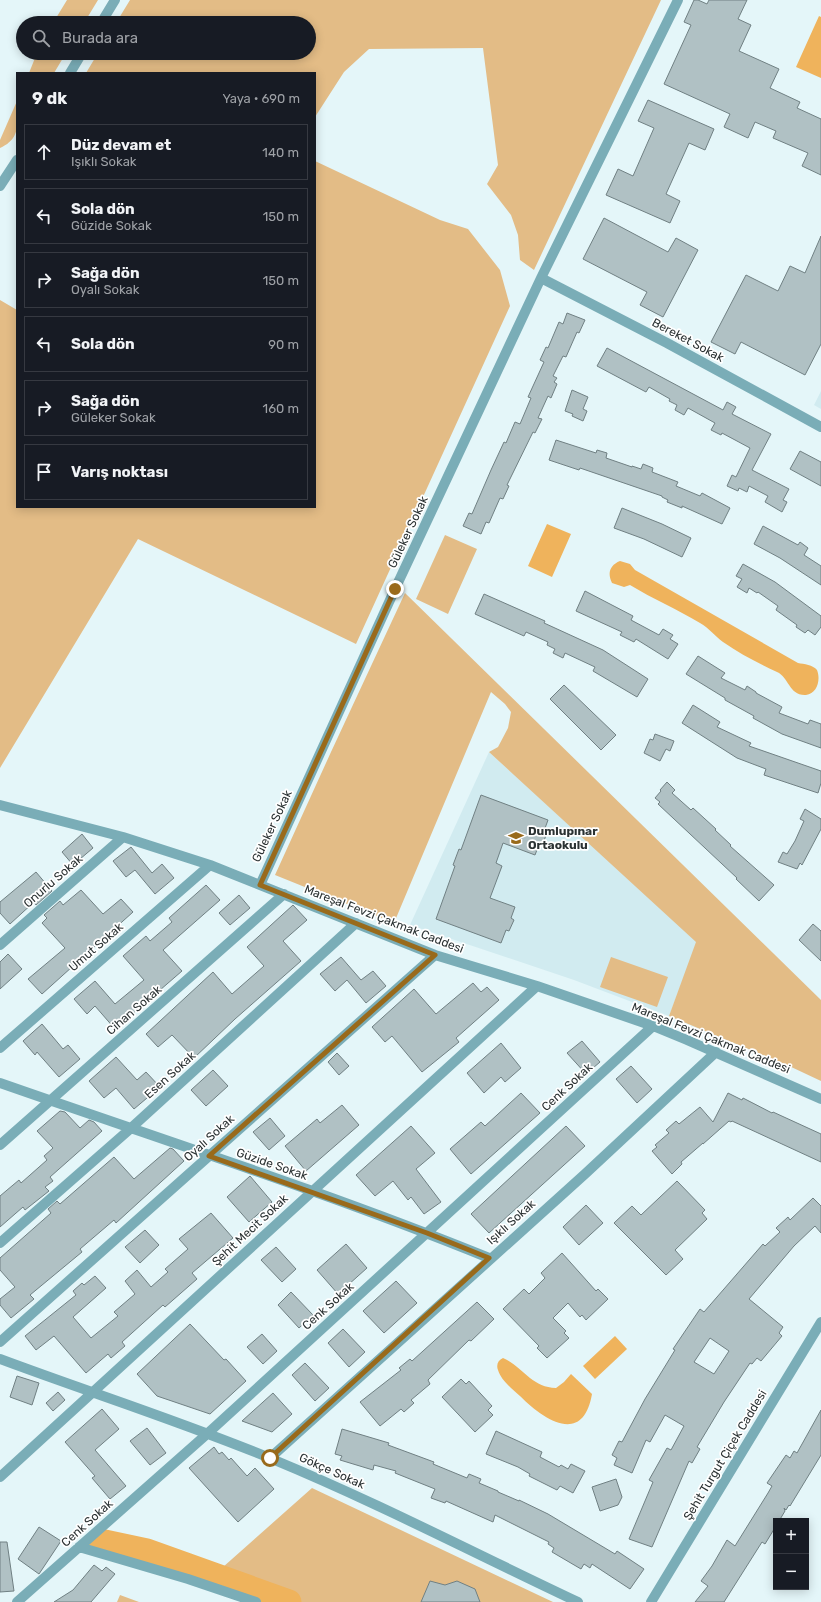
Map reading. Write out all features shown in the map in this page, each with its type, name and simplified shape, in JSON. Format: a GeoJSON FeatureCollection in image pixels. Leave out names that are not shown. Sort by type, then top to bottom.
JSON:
{"type":"FeatureCollection","features":[{"type":"Feature","properties":{"kind":"street"},"geometry":{"type":"LineString","coordinates":[[105,16],[115,0]]}},
{"type":"Feature","properties":{"kind":"street","name":"Güleker Sokak"},"geometry":{"type":"LineString","coordinates":[[260,885],[395,589],[541,278],[678,0]]}},
{"type":"Feature","properties":{"kind":"street"},"geometry":{"type":"LineString","coordinates":[[71,72],[78,60]]}},
{"type":"Feature","properties":{"kind":"street"},"geometry":{"type":"LineString","coordinates":[[0,186],[16,162]]}},
{"type":"Feature","properties":{"kind":"street","name":"Bereket Sokak"},"geometry":{"type":"LineString","coordinates":[[541,278],[668,343],[821,427]]}},
{"type":"Feature","properties":{"kind":"street","name":"Mareşal Fevzi Çakmak Caddesi"},"geometry":{"type":"LineString","coordinates":[[1,806],[122,837],[210,865],[435,955],[537,986],[652,1026],[716,1052],[821,1099]]}},
{"type":"Feature","properties":{"kind":"street","name":"Onurlu Sokak"},"geometry":{"type":"LineString","coordinates":[[0,945],[122,837]]}},
{"type":"Feature","properties":{"kind":"street","name":"Umut Sokak"},"geometry":{"type":"LineString","coordinates":[[0,1048],[210,865]]}},
{"type":"Feature","properties":{"kind":"street","name":"Cihan Sokak"},"geometry":{"type":"LineString","coordinates":[[0,1145],[284,894]]}},
{"type":"Feature","properties":{"kind":"street","name":"Esen Sokak"},"geometry":{"type":"LineString","coordinates":[[0,1243],[130,1129],[356,923]]}},
{"type":"Feature","properties":{"kind":"street","name":"Oyalı Sokak"},"geometry":{"type":"LineString","coordinates":[[0,1342],[435,955]]}},
{"type":"Feature","properties":{"kind":"street","name":"Şehit Mecit Sokak"},"geometry":{"type":"LineString","coordinates":[[0,1477],[537,986]]}},
{"type":"Feature","properties":{"kind":"street","name":"Cenk Sokak"},"geometry":{"type":"LineString","coordinates":[[17,1602],[207,1434],[652,1026]]}},
{"type":"Feature","properties":{"kind":"street","name":"Işıklı Sokak"},"geometry":{"type":"LineString","coordinates":[[270,1458],[489,1258],[585,1174],[716,1052]]}},
{"type":"Feature","properties":{"kind":"street","name":"Güzide Sokak"},"geometry":{"type":"LineString","coordinates":[[0,1083],[312,1191],[427,1233],[489,1258]]}},
{"type":"Feature","properties":{"kind":"street","name":"Şehit Turgut Çiçek Caddesi"},"geometry":{"type":"LineString","coordinates":[[651,1602],[821,1322]]}},
{"type":"Feature","properties":{"kind":"street","name":"Gökçe Sokak"},"geometry":{"type":"LineString","coordinates":[[0,1359],[270,1458],[326,1482],[578,1602]]}},
{"type":"Feature","properties":{"kind":"street"},"geometry":{"type":"LineString","coordinates":[[80,1547],[188,1579],[256,1602]]}},
{"type":"Feature","properties":{"kind":"shaded area"},"geometry":{"type":"Polygon","coordinates":[[[67,0],[98,0],[88,16],[57,16],[67,0]]]}},
{"type":"Feature","properties":{"kind":"shaded area"},"geometry":{"type":"Polygon","coordinates":[[[130,0],[661,0],[534,270],[520,260],[518,235],[511,215],[487,184],[498,165],[483,48],[369,49],[344,72],[316,115],[316,72],[87,72],[94,60],[316,60],[316,16],[120,16],[130,0]]]}},
{"type":"Feature","properties":{"kind":"shaded area"},"geometry":{"type":"Polygon","coordinates":[[[819,16],[821,17],[821,78],[796,67],[819,16]]]}},
{"type":"Feature","properties":{"kind":"shaded area"},"geometry":{"type":"Polygon","coordinates":[[[34,60],[62,60],[55,72],[29,72],[34,60]]]}},
{"type":"Feature","properties":{"kind":"shaded area"},"geometry":{"type":"Polygon","coordinates":[[[16,103],[15,134],[7,144],[0,148],[0,140],[16,103]]]}},
{"type":"Feature","properties":{"kind":"shaded area"},"geometry":{"type":"Polygon","coordinates":[[[316,161],[440,220],[468,229],[500,270],[510,306],[356,644],[138,539],[0,768],[0,300],[16,309],[16,508],[316,508],[316,161]]]}},
{"type":"Feature","properties":{"kind":"shaded area"},"geometry":{"type":"Polygon","coordinates":[[[821,391],[821,409],[814,405],[821,391]]]}},
{"type":"Feature","properties":{"kind":"shaded area"},"geometry":{"type":"Polygon","coordinates":[[[547,524],[571,534],[552,577],[528,566],[547,524]]]}},
{"type":"Feature","properties":{"kind":"shaded area"},"geometry":{"type":"Polygon","coordinates":[[[445,535],[477,549],[448,614],[416,599],[445,535]]]}},
{"type":"Feature","properties":{"kind":"shaded area"},"geometry":{"type":"Polygon","coordinates":[[[620,561],[630,564],[635,570],[798,663],[815,668],[819,678],[817,686],[810,694],[800,695],[796,693],[781,674],[729,646],[700,623],[630,585],[624,587],[612,583],[610,579],[610,570],[620,561]]]}},
{"type":"Feature","properties":{"kind":"shaded area"},"geometry":{"type":"Polygon","coordinates":[[[405,593],[821,1000],[821,1081],[787,1065],[669,1016],[696,942],[489,752],[498,747],[508,728],[511,712],[505,704],[491,692],[394,923],[275,875],[405,593]]]}},
{"type":"Feature","properties":{"kind":"shaded area","name":"Dumlupınar Ortaokulu"},"geometry":{"type":"Polygon","coordinates":[[[489,752],[697,942],[669,1016],[574,980],[410,925],[489,752]]]}},
{"type":"Feature","properties":{"kind":"shaded area"},"geometry":{"type":"Polygon","coordinates":[[[611,957],[668,977],[657,1007],[600,987],[611,957]]]}},
{"type":"Feature","properties":{"kind":"shaded area"},"geometry":{"type":"Polygon","coordinates":[[[615,1336],[627,1349],[595,1379],[583,1366],[615,1336]]]}},
{"type":"Feature","properties":{"kind":"shaded area"},"geometry":{"type":"Polygon","coordinates":[[[503,1358],[516,1366],[540,1385],[548,1387],[556,1388],[571,1374],[592,1394],[587,1410],[580,1420],[572,1424],[562,1424],[551,1420],[530,1405],[504,1381],[499,1374],[497,1365],[503,1358]]]}},
{"type":"Feature","properties":{"kind":"shaded area"},"geometry":{"type":"Polygon","coordinates":[[[312,1488],[553,1602],[289,1602],[214,1575],[312,1488]]]}},
{"type":"Feature","properties":{"kind":"shaded area"},"geometry":{"type":"Polygon","coordinates":[[[120,1595],[139,1602],[117,1602],[120,1595]]]}},
{"type":"Feature","properties":{"kind":"building"},"geometry":{"type":"Polygon","coordinates":[[[694,0],[707,4],[709,0],[747,0],[738,19],[751,25],[739,51],[779,69],[770,88],[800,102],[797,108],[821,119],[821,175],[802,166],[808,153],[773,138],[776,131],[755,122],[748,138],[724,127],[730,114],[664,84],[691,25],[684,22],[694,0]]]}},
{"type":"Feature","properties":{"kind":"building"},"geometry":{"type":"Polygon","coordinates":[[[648,100],[714,129],[705,150],[689,143],[666,194],[680,201],[670,223],[606,195],[618,169],[633,176],[654,128],[638,121],[648,100]]]}},
{"type":"Feature","properties":{"kind":"building"},"geometry":{"type":"Polygon","coordinates":[[[604,218],[668,252],[676,238],[698,250],[663,317],[640,305],[647,292],[583,259],[604,218]]]}},
{"type":"Feature","properties":{"kind":"building"},"geometry":{"type":"Polygon","coordinates":[[[821,236],[821,344],[805,375],[741,342],[735,354],[711,342],[746,275],[778,291],[790,266],[805,273],[821,236]]]}},
{"type":"Feature","properties":{"kind":"building"},"geometry":{"type":"Polygon","coordinates":[[[567,313],[585,320],[579,333],[577,332],[566,357],[563,356],[553,376],[557,378],[554,382],[557,384],[551,398],[548,396],[538,418],[542,419],[535,433],[533,432],[507,485],[509,486],[503,499],[500,498],[489,523],[486,522],[481,534],[463,526],[469,513],[472,514],[504,442],[506,443],[515,422],[520,424],[531,398],[528,397],[544,362],[540,360],[546,347],[548,348],[559,322],[563,324],[567,313]]]}},
{"type":"Feature","properties":{"kind":"building"},"geometry":{"type":"Polygon","coordinates":[[[607,348],[723,410],[727,402],[736,407],[732,414],[771,434],[752,470],[789,489],[783,500],[787,502],[782,512],[765,502],[768,496],[749,486],[747,492],[739,488],[738,491],[727,486],[732,475],[736,477],[750,448],[722,433],[721,435],[711,430],[715,423],[688,408],[684,415],[675,410],[677,405],[669,401],[670,399],[649,387],[646,392],[597,366],[607,348]]]}},
{"type":"Feature","properties":{"kind":"building"},"geometry":{"type":"Polygon","coordinates":[[[572,390],[588,397],[583,409],[587,411],[583,421],[572,416],[573,414],[565,411],[572,390]]]}},
{"type":"Feature","properties":{"kind":"building"},"geometry":{"type":"Polygon","coordinates":[[[556,440],[596,453],[597,450],[607,453],[606,458],[632,467],[641,469],[643,464],[653,468],[652,472],[678,482],[676,486],[700,496],[702,493],[730,508],[722,524],[682,506],[682,508],[667,502],[668,500],[662,496],[580,468],[579,470],[549,460],[556,440]]]}},
{"type":"Feature","properties":{"kind":"building"},"geometry":{"type":"Polygon","coordinates":[[[800,451],[821,462],[821,486],[790,469],[800,451]]]}},
{"type":"Feature","properties":{"kind":"building"},"geometry":{"type":"Polygon","coordinates":[[[622,508],[662,524],[691,538],[682,557],[644,539],[614,528],[622,508]]]}},
{"type":"Feature","properties":{"kind":"building"},"geometry":{"type":"Polygon","coordinates":[[[763,526],[798,545],[800,542],[808,548],[804,555],[821,566],[821,585],[780,558],[754,544],[763,526]]]}},
{"type":"Feature","properties":{"kind":"building"},"geometry":{"type":"Polygon","coordinates":[[[743,564],[775,582],[821,616],[821,627],[815,635],[808,630],[805,633],[796,627],[797,625],[776,610],[778,606],[758,592],[757,593],[749,588],[747,593],[737,587],[742,579],[736,576],[743,564]]]}},
{"type":"Feature","properties":{"kind":"building"},"geometry":{"type":"Polygon","coordinates":[[[585,591],[633,616],[631,620],[659,635],[663,629],[673,635],[670,639],[678,644],[668,659],[636,639],[634,642],[620,635],[622,632],[576,611],[585,591]]]}},
{"type":"Feature","properties":{"kind":"building"},"geometry":{"type":"Polygon","coordinates":[[[484,594],[545,621],[544,623],[603,650],[648,679],[637,697],[593,671],[595,667],[565,653],[563,658],[553,653],[555,649],[547,645],[548,642],[526,632],[524,636],[475,614],[484,594]]]}},
{"type":"Feature","properties":{"kind":"building"},"geometry":{"type":"Polygon","coordinates":[[[698,656],[725,673],[721,678],[745,690],[747,686],[756,693],[782,707],[779,713],[808,724],[810,720],[821,724],[821,748],[782,734],[753,718],[754,716],[725,700],[725,698],[686,674],[698,656]]]}},
{"type":"Feature","properties":{"kind":"building"},"geometry":{"type":"Polygon","coordinates":[[[564,685],[616,735],[601,750],[550,699],[564,685]]]}},
{"type":"Feature","properties":{"kind":"building"},"geometry":{"type":"Polygon","coordinates":[[[693,705],[720,722],[717,727],[751,743],[749,746],[821,771],[821,783],[818,793],[764,775],[766,769],[737,758],[682,723],[693,705]]]}},
{"type":"Feature","properties":{"kind":"building"},"geometry":{"type":"Polygon","coordinates":[[[655,734],[674,741],[670,751],[666,749],[660,761],[644,753],[650,739],[653,740],[655,734]]]}},
{"type":"Feature","properties":{"kind":"building"},"geometry":{"type":"Polygon","coordinates":[[[667,782],[675,790],[672,793],[691,810],[693,808],[716,829],[715,830],[731,845],[730,846],[774,885],[759,901],[736,879],[737,878],[658,804],[660,802],[655,798],[667,782]]]}},
{"type":"Feature","properties":{"kind":"building"},"geometry":{"type":"Polygon","coordinates":[[[481,795],[548,820],[544,831],[547,832],[543,844],[540,842],[535,855],[503,843],[496,863],[502,866],[490,898],[515,907],[511,918],[514,920],[509,931],[506,930],[501,943],[436,919],[455,866],[453,865],[459,849],[461,850],[481,795]]]}},
{"type":"Feature","properties":{"kind":"building"},"geometry":{"type":"Polygon","coordinates":[[[805,809],[821,819],[821,829],[802,865],[800,863],[797,869],[778,862],[783,852],[787,854],[795,841],[804,821],[800,819],[805,809]]]}},
{"type":"Feature","properties":{"kind":"building"},"geometry":{"type":"Polygon","coordinates":[[[82,834],[93,848],[73,865],[62,852],[82,834]]]}},
{"type":"Feature","properties":{"kind":"building"},"geometry":{"type":"Polygon","coordinates":[[[131,847],[152,873],[162,864],[174,878],[155,894],[135,870],[126,877],[113,861],[131,847]]]}},
{"type":"Feature","properties":{"kind":"building"},"geometry":{"type":"Polygon","coordinates":[[[36,872],[52,891],[36,905],[34,902],[10,924],[0,913],[0,902],[36,872]]]}},
{"type":"Feature","properties":{"kind":"building"},"geometry":{"type":"Polygon","coordinates":[[[206,885],[220,900],[163,950],[182,971],[115,1029],[95,1006],[87,1014],[74,999],[95,981],[115,1004],[144,980],[123,956],[146,936],[150,941],[172,922],[169,918],[206,885]]]}},
{"type":"Feature","properties":{"kind":"building"},"geometry":{"type":"Polygon","coordinates":[[[81,890],[103,914],[121,899],[133,912],[42,994],[28,979],[65,948],[42,923],[47,918],[44,915],[60,901],[63,905],[81,890]]]}},
{"type":"Feature","properties":{"kind":"building"},"geometry":{"type":"Polygon","coordinates":[[[239,895],[250,908],[230,925],[219,913],[239,895]]]}},
{"type":"Feature","properties":{"kind":"building"},"geometry":{"type":"Polygon","coordinates":[[[293,905],[307,920],[283,941],[301,961],[235,1019],[194,1058],[172,1035],[158,1047],[146,1034],[213,972],[232,994],[264,966],[247,947],[293,905]]]}},
{"type":"Feature","properties":{"kind":"building"},"geometry":{"type":"Polygon","coordinates":[[[813,924],[821,931],[821,961],[799,940],[813,924]]]}},
{"type":"Feature","properties":{"kind":"building"},"geometry":{"type":"Polygon","coordinates":[[[8,954],[22,969],[0,989],[0,962],[8,954]]]}},
{"type":"Feature","properties":{"kind":"building"},"geometry":{"type":"Polygon","coordinates":[[[341,957],[361,980],[373,971],[386,986],[366,1003],[347,980],[335,991],[320,974],[341,957]]]}},
{"type":"Feature","properties":{"kind":"building"},"geometry":{"type":"Polygon","coordinates":[[[473,983],[481,992],[487,987],[499,1000],[456,1038],[459,1042],[422,1072],[392,1036],[385,1042],[372,1027],[414,989],[436,1014],[473,983]]]}},
{"type":"Feature","properties":{"kind":"building"},"geometry":{"type":"Polygon","coordinates":[[[42,1024],[63,1049],[68,1045],[80,1059],[59,1077],[37,1052],[35,1055],[23,1041],[42,1024]]]}},
{"type":"Feature","properties":{"kind":"building"},"geometry":{"type":"Polygon","coordinates":[[[582,1041],[600,1062],[586,1074],[567,1053],[582,1041]]]}},
{"type":"Feature","properties":{"kind":"building"},"geometry":{"type":"Polygon","coordinates":[[[501,1043],[521,1068],[505,1082],[501,1077],[484,1093],[467,1073],[501,1043]]]}},
{"type":"Feature","properties":{"kind":"building"},"geometry":{"type":"Polygon","coordinates":[[[337,1053],[349,1066],[339,1075],[328,1062],[337,1053]]]}},
{"type":"Feature","properties":{"kind":"building"},"geometry":{"type":"Polygon","coordinates":[[[116,1057],[137,1080],[146,1072],[160,1087],[134,1109],[116,1088],[104,1098],[89,1081],[116,1057]]]}},
{"type":"Feature","properties":{"kind":"building"},"geometry":{"type":"Polygon","coordinates":[[[631,1066],[652,1089],[637,1103],[616,1079],[631,1066]]]}},
{"type":"Feature","properties":{"kind":"building"},"geometry":{"type":"Polygon","coordinates":[[[213,1070],[228,1086],[206,1106],[191,1090],[213,1070]]]}},
{"type":"Feature","properties":{"kind":"building"},"geometry":{"type":"Polygon","coordinates":[[[521,1093],[540,1113],[471,1174],[450,1149],[481,1122],[485,1126],[521,1093]]]}},
{"type":"Feature","properties":{"kind":"building"},"geometry":{"type":"Polygon","coordinates":[[[728,1093],[742,1100],[743,1098],[772,1113],[773,1112],[821,1134],[821,1162],[732,1121],[729,1121],[681,1162],[682,1164],[672,1174],[652,1151],[657,1147],[655,1145],[669,1133],[666,1130],[676,1121],[679,1124],[700,1107],[713,1122],[728,1093]]]}},
{"type":"Feature","properties":{"kind":"building"},"geometry":{"type":"Polygon","coordinates":[[[342,1105],[359,1125],[306,1171],[285,1146],[317,1119],[320,1123],[342,1105]]]}},
{"type":"Feature","properties":{"kind":"building"},"geometry":{"type":"Polygon","coordinates":[[[60,1111],[65,1112],[80,1128],[89,1120],[94,1122],[102,1131],[50,1177],[53,1181],[45,1187],[49,1191],[25,1210],[23,1207],[0,1227],[0,1196],[19,1180],[21,1183],[47,1160],[44,1156],[53,1148],[37,1131],[60,1111]]]}},
{"type":"Feature","properties":{"kind":"building"},"geometry":{"type":"Polygon","coordinates":[[[270,1118],[285,1136],[269,1150],[253,1132],[270,1118]]]}},
{"type":"Feature","properties":{"kind":"building"},"geometry":{"type":"Polygon","coordinates":[[[411,1126],[435,1153],[416,1169],[441,1202],[424,1214],[411,1197],[408,1200],[393,1181],[375,1196],[356,1175],[411,1126]]]}},
{"type":"Feature","properties":{"kind":"building"},"geometry":{"type":"Polygon","coordinates":[[[566,1126],[585,1146],[489,1233],[471,1214],[566,1126]]]}},
{"type":"Feature","properties":{"kind":"building"},"geometry":{"type":"Polygon","coordinates":[[[170,1148],[173,1149],[184,1161],[116,1223],[114,1220],[80,1249],[82,1252],[30,1295],[34,1299],[11,1318],[0,1305],[0,1299],[15,1287],[0,1270],[0,1258],[51,1213],[48,1209],[57,1201],[60,1204],[114,1157],[134,1179],[170,1148]]]}},
{"type":"Feature","properties":{"kind":"building"},"geometry":{"type":"Polygon","coordinates":[[[250,1176],[272,1202],[249,1222],[227,1197],[250,1176]]]}},
{"type":"Feature","properties":{"kind":"building"},"geometry":{"type":"Polygon","coordinates":[[[677,1181],[705,1210],[702,1213],[707,1219],[675,1250],[683,1259],[666,1275],[614,1223],[632,1206],[641,1215],[677,1181]]]}},
{"type":"Feature","properties":{"kind":"building"},"geometry":{"type":"Polygon","coordinates":[[[813,1198],[821,1206],[821,1233],[815,1226],[794,1246],[749,1299],[783,1327],[779,1333],[782,1336],[761,1361],[757,1358],[752,1364],[750,1363],[724,1402],[697,1447],[700,1449],[692,1463],[689,1461],[652,1547],[629,1539],[653,1482],[649,1480],[667,1448],[671,1450],[684,1426],[665,1415],[650,1442],[646,1440],[632,1473],[614,1465],[617,1458],[612,1455],[619,1441],[622,1442],[645,1399],[675,1350],[673,1349],[700,1309],[704,1312],[763,1244],[765,1246],[780,1232],[776,1228],[788,1217],[790,1220],[813,1198]],[[710,1338],[694,1362],[714,1374],[729,1351],[710,1338]]]}},
{"type":"Feature","properties":{"kind":"building"},"geometry":{"type":"Polygon","coordinates":[[[586,1205],[603,1223],[579,1245],[563,1227],[586,1205]]]}},
{"type":"Feature","properties":{"kind":"building"},"geometry":{"type":"Polygon","coordinates":[[[211,1213],[233,1238],[192,1273],[197,1279],[165,1307],[163,1305],[122,1342],[125,1346],[111,1358],[108,1354],[86,1373],[54,1336],[36,1350],[25,1336],[76,1295],[73,1291],[82,1283],[84,1285],[95,1276],[106,1288],[73,1317],[91,1338],[118,1316],[114,1312],[135,1294],[125,1281],[137,1270],[151,1287],[168,1272],[165,1269],[188,1249],[179,1239],[211,1213]]]}},
{"type":"Feature","properties":{"kind":"building"},"geometry":{"type":"Polygon","coordinates":[[[145,1230],[159,1245],[140,1263],[125,1247],[145,1230]]]}},
{"type":"Feature","properties":{"kind":"building"},"geometry":{"type":"Polygon","coordinates":[[[346,1244],[367,1268],[338,1294],[317,1270],[346,1244]]]}},
{"type":"Feature","properties":{"kind":"building"},"geometry":{"type":"Polygon","coordinates":[[[276,1247],[296,1269],[282,1282],[261,1260],[276,1247]]]}},
{"type":"Feature","properties":{"kind":"building"},"geometry":{"type":"Polygon","coordinates":[[[562,1253],[596,1291],[598,1289],[608,1299],[586,1320],[582,1315],[580,1317],[568,1303],[553,1318],[566,1331],[564,1333],[569,1338],[547,1358],[537,1348],[539,1346],[503,1309],[524,1289],[529,1294],[545,1278],[541,1273],[562,1253]]]}},
{"type":"Feature","properties":{"kind":"building"},"geometry":{"type":"Polygon","coordinates":[[[396,1281],[417,1303],[384,1333],[363,1311],[396,1281]]]}},
{"type":"Feature","properties":{"kind":"building"},"geometry":{"type":"Polygon","coordinates":[[[291,1292],[313,1315],[299,1328],[278,1305],[291,1292]]]}},
{"type":"Feature","properties":{"kind":"building"},"geometry":{"type":"Polygon","coordinates":[[[477,1302],[494,1319],[471,1341],[469,1340],[428,1380],[430,1384],[411,1400],[414,1403],[404,1412],[401,1409],[380,1426],[360,1402],[401,1370],[399,1368],[410,1359],[412,1361],[477,1302]]]}},
{"type":"Feature","properties":{"kind":"building"},"geometry":{"type":"Polygon","coordinates":[[[190,1324],[246,1381],[210,1414],[157,1396],[137,1374],[190,1324]]]}},
{"type":"Feature","properties":{"kind":"building"},"geometry":{"type":"Polygon","coordinates":[[[343,1329],[365,1352],[349,1367],[328,1343],[343,1329]]]}},
{"type":"Feature","properties":{"kind":"building"},"geometry":{"type":"Polygon","coordinates":[[[262,1334],[277,1351],[263,1364],[247,1347],[262,1334]]]}},
{"type":"Feature","properties":{"kind":"building"},"geometry":{"type":"Polygon","coordinates":[[[305,1363],[329,1388],[315,1401],[292,1375],[305,1363]]]}},
{"type":"Feature","properties":{"kind":"building"},"geometry":{"type":"Polygon","coordinates":[[[17,1376],[39,1383],[32,1405],[10,1397],[17,1376]]]}},
{"type":"Feature","properties":{"kind":"building"},"geometry":{"type":"Polygon","coordinates":[[[461,1379],[466,1384],[469,1381],[492,1406],[488,1410],[493,1415],[475,1432],[442,1397],[461,1379]]]}},
{"type":"Feature","properties":{"kind":"building"},"geometry":{"type":"Polygon","coordinates":[[[58,1392],[65,1400],[53,1411],[46,1403],[58,1392]]]}},
{"type":"Feature","properties":{"kind":"building"},"geometry":{"type":"Polygon","coordinates":[[[273,1393],[292,1414],[272,1432],[242,1421],[273,1393]]]}},
{"type":"Feature","properties":{"kind":"building"},"geometry":{"type":"Polygon","coordinates":[[[102,1409],[119,1429],[95,1450],[126,1486],[110,1499],[92,1478],[95,1476],[65,1442],[102,1409]]]}},
{"type":"Feature","properties":{"kind":"building"},"geometry":{"type":"Polygon","coordinates":[[[821,1410],[821,1455],[790,1506],[789,1505],[786,1510],[784,1508],[785,1511],[781,1518],[773,1518],[773,1531],[765,1544],[762,1542],[724,1602],[695,1602],[708,1586],[701,1581],[712,1566],[727,1540],[735,1546],[772,1486],[767,1483],[786,1455],[790,1458],[794,1451],[797,1453],[821,1410]]]}},
{"type":"Feature","properties":{"kind":"building"},"geometry":{"type":"Polygon","coordinates":[[[147,1428],[166,1453],[150,1465],[130,1441],[147,1428]]]}},
{"type":"Feature","properties":{"kind":"building"},"geometry":{"type":"Polygon","coordinates":[[[342,1429],[389,1443],[388,1445],[434,1462],[433,1464],[467,1478],[469,1474],[481,1479],[479,1483],[548,1514],[615,1554],[617,1551],[644,1569],[630,1589],[592,1564],[590,1568],[584,1564],[581,1569],[552,1552],[554,1548],[548,1544],[549,1542],[495,1515],[493,1522],[446,1501],[445,1503],[431,1498],[435,1489],[395,1473],[396,1471],[374,1465],[373,1470],[340,1460],[342,1456],[335,1454],[342,1429]]]}},
{"type":"Feature","properties":{"kind":"building"},"geometry":{"type":"Polygon","coordinates":[[[496,1431],[542,1452],[540,1457],[559,1467],[561,1465],[568,1469],[571,1464],[585,1471],[573,1493],[560,1486],[557,1490],[529,1476],[530,1474],[518,1467],[486,1454],[496,1431]]]}},
{"type":"Feature","properties":{"kind":"building"},"geometry":{"type":"Polygon","coordinates":[[[214,1447],[219,1454],[222,1452],[229,1460],[231,1458],[247,1476],[255,1468],[274,1489],[238,1522],[189,1468],[214,1447]]]}},
{"type":"Feature","properties":{"kind":"building"},"geometry":{"type":"Polygon","coordinates":[[[616,1479],[622,1497],[618,1505],[600,1511],[592,1487],[616,1479]]]}},
{"type":"Feature","properties":{"kind":"building"},"geometry":{"type":"Polygon","coordinates":[[[39,1527],[61,1541],[39,1574],[18,1559],[39,1527]]]}},
{"type":"Feature","properties":{"kind":"building"},"geometry":{"type":"Polygon","coordinates":[[[0,1542],[7,1542],[14,1591],[0,1592],[0,1542]]]}},
{"type":"Feature","properties":{"kind":"building"},"geometry":{"type":"Polygon","coordinates":[[[94,1565],[102,1571],[106,1567],[115,1574],[91,1602],[54,1602],[73,1590],[94,1565]]]}},
{"type":"Feature","properties":{"kind":"building"},"geometry":{"type":"Polygon","coordinates":[[[430,1581],[445,1585],[457,1581],[475,1589],[480,1602],[421,1602],[430,1581]]]}},
{"type":"Feature","properties":{"kind":"waterway"},"geometry":{"type":"LineString","coordinates":[[100,1541],[147,1551],[289,1602]]}},
{"type":"Feature","properties":{"kind":"place","name":"Dumlupınar Ortaokulu"},"geometry":{"type":"Point","coordinates":[516,838]}},
{"type":"Feature","properties":{"kind":"route"},"geometry":{"type":"LineString","coordinates":[[270,1458],[489,1258],[427,1233],[312,1191],[209,1156],[435,955],[260,885],[395,589]]}}]}
